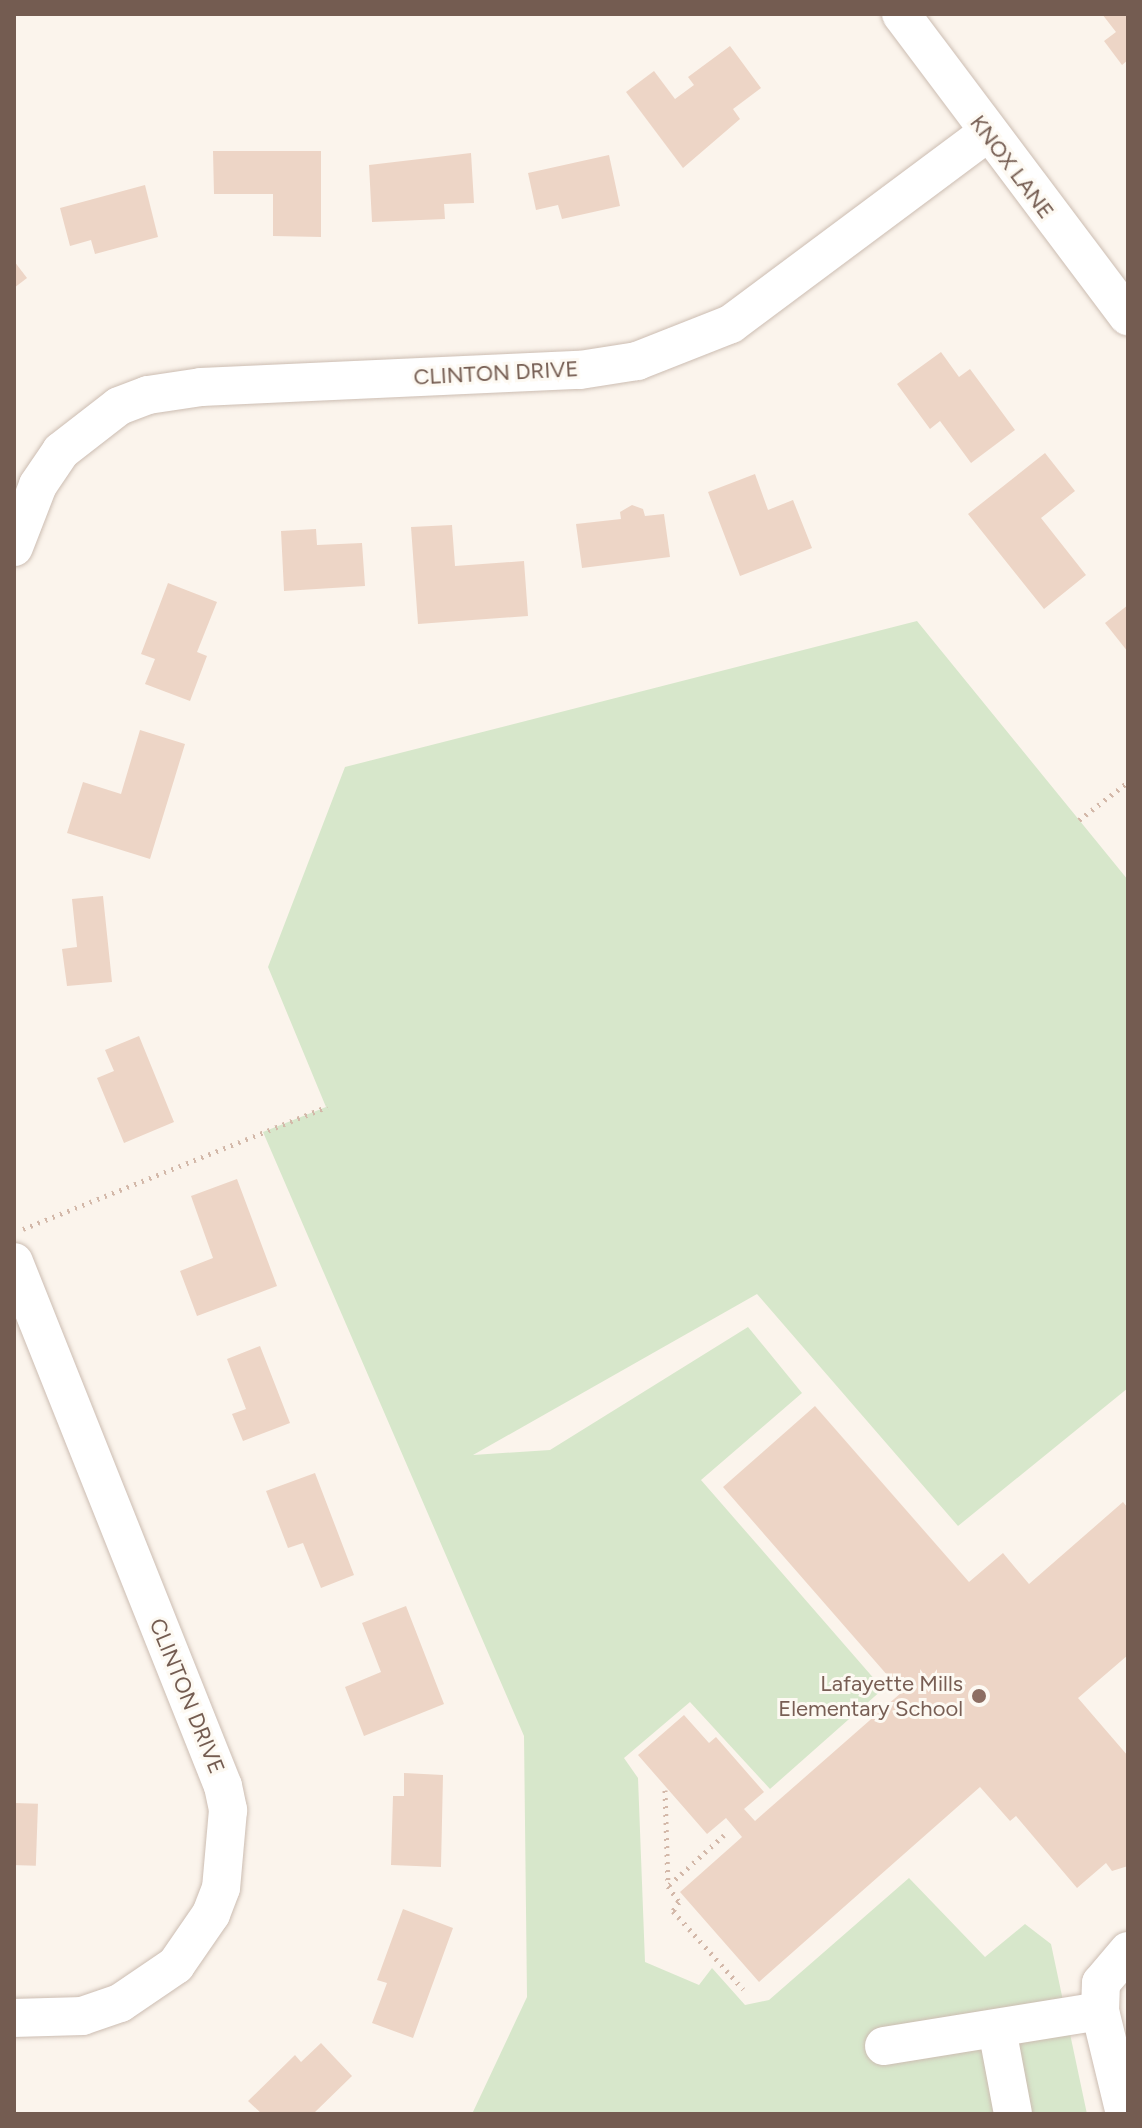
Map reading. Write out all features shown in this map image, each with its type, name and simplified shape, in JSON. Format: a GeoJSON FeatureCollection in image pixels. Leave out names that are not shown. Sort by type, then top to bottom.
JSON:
{"type":"FeatureCollection","features":[{"type":"Feature","properties":{"kind":"street","name":"KNOX LANE"},"geometry":{"type":"LineString","coordinates":[[901,14],[986,134],[1128,316]]}},
{"type":"Feature","properties":{"kind":"street","name":"CLINTON DRIVE"},"geometry":{"type":"LineString","coordinates":[[14,547],[38,485],[61,451],[119,406],[148,395],[201,387],[580,370],[637,361],[731,324],[986,134]]}},
{"type":"Feature","properties":{"kind":"street","name":"CLINTON DRIVE"},"geometry":{"type":"LineString","coordinates":[[14,1262],[223,1786],[228,1825],[221,1888],[211,1914],[176,1965],[120,2003],[82,2016],[14,2018]]}},
{"type":"Feature","properties":{"kind":"street"},"geometry":{"type":"LineString","coordinates":[[1125,2114],[1122,2068],[1100,2011],[1101,1983],[1128,1951]]}},
{"type":"Feature","properties":{"kind":"street"},"geometry":{"type":"LineString","coordinates":[[884,2046],[1100,2011]]}},
{"type":"Feature","properties":{"kind":"street"},"geometry":{"type":"LineString","coordinates":[[997,2029],[1013,2114]]}},
{"type":"Feature","properties":{"kind":"path"},"geometry":{"type":"LineString","coordinates":[[1079,820],[1128,782]]}},
{"type":"Feature","properties":{"kind":"path"},"geometry":{"type":"LineString","coordinates":[[14,1233],[327,1107]]}},
{"type":"Feature","properties":{"kind":"path"},"geometry":{"type":"LineString","coordinates":[[665,1790],[668,1886],[679,1902],[673,1911],[743,1989]]}},
{"type":"Feature","properties":{"kind":"path"},"geometry":{"type":"LineString","coordinates":[[668,1886],[724,1835]]}},
{"type":"Feature","properties":{"kind":"green space"},"geometry":{"type":"Polygon","coordinates":[[[917,621],[1128,880],[1128,1388],[958,1526],[757,1294],[473,1455],[550,1450],[748,1327],[802,1393],[701,1480],[883,1689],[770,1789],[690,1702],[624,1758],[638,1778],[645,1962],[699,1985],[712,1968],[745,2005],[769,2000],[909,1878],[985,1957],[1025,1924],[1051,1944],[1087,2114],[472,2114],[527,1997],[524,1736],[263,1132],[326,1107],[268,967],[345,767],[917,621]]]}},
{"type":"Feature","properties":{"kind":"building"},"geometry":{"type":"Polygon","coordinates":[[[1102,14],[1128,14],[1128,60],[1122,65],[1104,41],[1116,32],[1102,14]]]}},
{"type":"Feature","properties":{"kind":"building"},"geometry":{"type":"Polygon","coordinates":[[[730,46],[761,88],[733,109],[740,119],[683,168],[626,92],[654,71],[675,99],[694,85],[688,77],[730,46]]]}},
{"type":"Feature","properties":{"kind":"building"},"geometry":{"type":"Polygon","coordinates":[[[213,151],[321,151],[321,237],[273,236],[273,194],[214,194],[213,151]]]}},
{"type":"Feature","properties":{"kind":"building"},"geometry":{"type":"Polygon","coordinates":[[[471,153],[474,203],[444,204],[445,219],[372,222],[369,165],[471,153]]]}},
{"type":"Feature","properties":{"kind":"building"},"geometry":{"type":"Polygon","coordinates":[[[609,155],[620,206],[562,219],[558,205],[536,210],[528,173],[609,155]]]}},
{"type":"Feature","properties":{"kind":"building"},"geometry":{"type":"Polygon","coordinates":[[[145,185],[158,237],[95,254],[91,240],[70,246],[60,208],[145,185]]]}},
{"type":"Feature","properties":{"kind":"building"},"geometry":{"type":"Polygon","coordinates":[[[14,261],[27,278],[14,288],[14,261]]]}},
{"type":"Feature","properties":{"kind":"building"},"geometry":{"type":"Polygon","coordinates":[[[941,352],[959,377],[970,369],[1015,430],[971,463],[940,421],[930,429],[897,384],[941,352]]]}},
{"type":"Feature","properties":{"kind":"building"},"geometry":{"type":"Polygon","coordinates":[[[1045,453],[1075,491],[1041,518],[1086,575],[1044,609],[968,514],[1045,453]]]}},
{"type":"Feature","properties":{"kind":"building"},"geometry":{"type":"Polygon","coordinates":[[[755,474],[768,510],[793,500],[812,548],[740,576],[708,492],[755,474]]]}},
{"type":"Feature","properties":{"kind":"building"},"geometry":{"type":"Polygon","coordinates":[[[632,505],[643,509],[645,516],[664,514],[670,557],[582,568],[576,524],[621,519],[620,512],[632,505]]]}},
{"type":"Feature","properties":{"kind":"building"},"geometry":{"type":"Polygon","coordinates":[[[452,525],[455,566],[524,561],[528,616],[418,624],[411,527],[452,525]]]}},
{"type":"Feature","properties":{"kind":"building"},"geometry":{"type":"Polygon","coordinates":[[[316,529],[317,545],[362,543],[365,586],[284,591],[281,531],[316,529]]]}},
{"type":"Feature","properties":{"kind":"building"},"geometry":{"type":"Polygon","coordinates":[[[168,583],[217,602],[197,652],[207,656],[190,701],[145,684],[155,659],[141,654],[168,583]]]}},
{"type":"Feature","properties":{"kind":"building"},"geometry":{"type":"Polygon","coordinates":[[[1128,605],[1128,652],[1105,623],[1128,605]]]}},
{"type":"Feature","properties":{"kind":"building"},"geometry":{"type":"Polygon","coordinates":[[[140,730],[185,744],[150,859],[67,833],[83,782],[121,794],[140,730]]]}},
{"type":"Feature","properties":{"kind":"building"},"geometry":{"type":"Polygon","coordinates":[[[103,896],[112,982],[67,986],[62,949],[77,947],[72,899],[103,896]]]}},
{"type":"Feature","properties":{"kind":"building"},"geometry":{"type":"Polygon","coordinates":[[[139,1036],[174,1122],[124,1143],[97,1078],[114,1071],[105,1050],[139,1036]]]}},
{"type":"Feature","properties":{"kind":"building"},"geometry":{"type":"Polygon","coordinates":[[[237,1179],[277,1286],[197,1316],[180,1271],[213,1258],[191,1196],[237,1179]]]}},
{"type":"Feature","properties":{"kind":"building"},"geometry":{"type":"Polygon","coordinates":[[[260,1346],[290,1423],[243,1441],[232,1414],[246,1409],[227,1359],[260,1346]]]}},
{"type":"Feature","properties":{"kind":"building","name":"Lafayette Mills Elementary School"},"geometry":{"type":"Polygon","coordinates":[[[815,1406],[969,1582],[1003,1553],[1029,1584],[1123,1502],[1128,1508],[1128,1655],[1078,1698],[1128,1756],[1128,1866],[1112,1871],[1106,1863],[1077,1888],[1016,1816],[1010,1821],[980,1787],[759,1982],[680,1892],[742,1837],[726,1818],[707,1834],[638,1755],[684,1715],[709,1743],[716,1737],[764,1792],[744,1809],[755,1821],[902,1692],[723,1487],[815,1406]]]}},
{"type":"Feature","properties":{"kind":"building"},"geometry":{"type":"Polygon","coordinates":[[[315,1473],[354,1575],[321,1588],[303,1543],[288,1548],[266,1491],[315,1473]]]}},
{"type":"Feature","properties":{"kind":"building"},"geometry":{"type":"Polygon","coordinates":[[[406,1606],[444,1704],[364,1736],[345,1687],[381,1672],[362,1623],[406,1606]]]}},
{"type":"Feature","properties":{"kind":"building"},"geometry":{"type":"Polygon","coordinates":[[[404,1773],[443,1775],[441,1867],[391,1865],[393,1796],[404,1796],[404,1773]]]}},
{"type":"Feature","properties":{"kind":"building"},"geometry":{"type":"Polygon","coordinates":[[[14,1803],[38,1804],[36,1866],[14,1865],[14,1803]]]}},
{"type":"Feature","properties":{"kind":"building"},"geometry":{"type":"Polygon","coordinates":[[[403,1909],[453,1928],[413,2038],[372,2023],[387,1983],[377,1980],[403,1909]]]}},
{"type":"Feature","properties":{"kind":"building"},"geometry":{"type":"Polygon","coordinates":[[[321,2043],[352,2076],[313,2114],[262,2114],[248,2101],[295,2055],[301,2062],[321,2043]]]}},
{"type":"Feature","properties":{"kind":"place","name":"Lafayette Mills Elementary School"},"geometry":{"type":"Point","coordinates":[979,1696]}}]}
